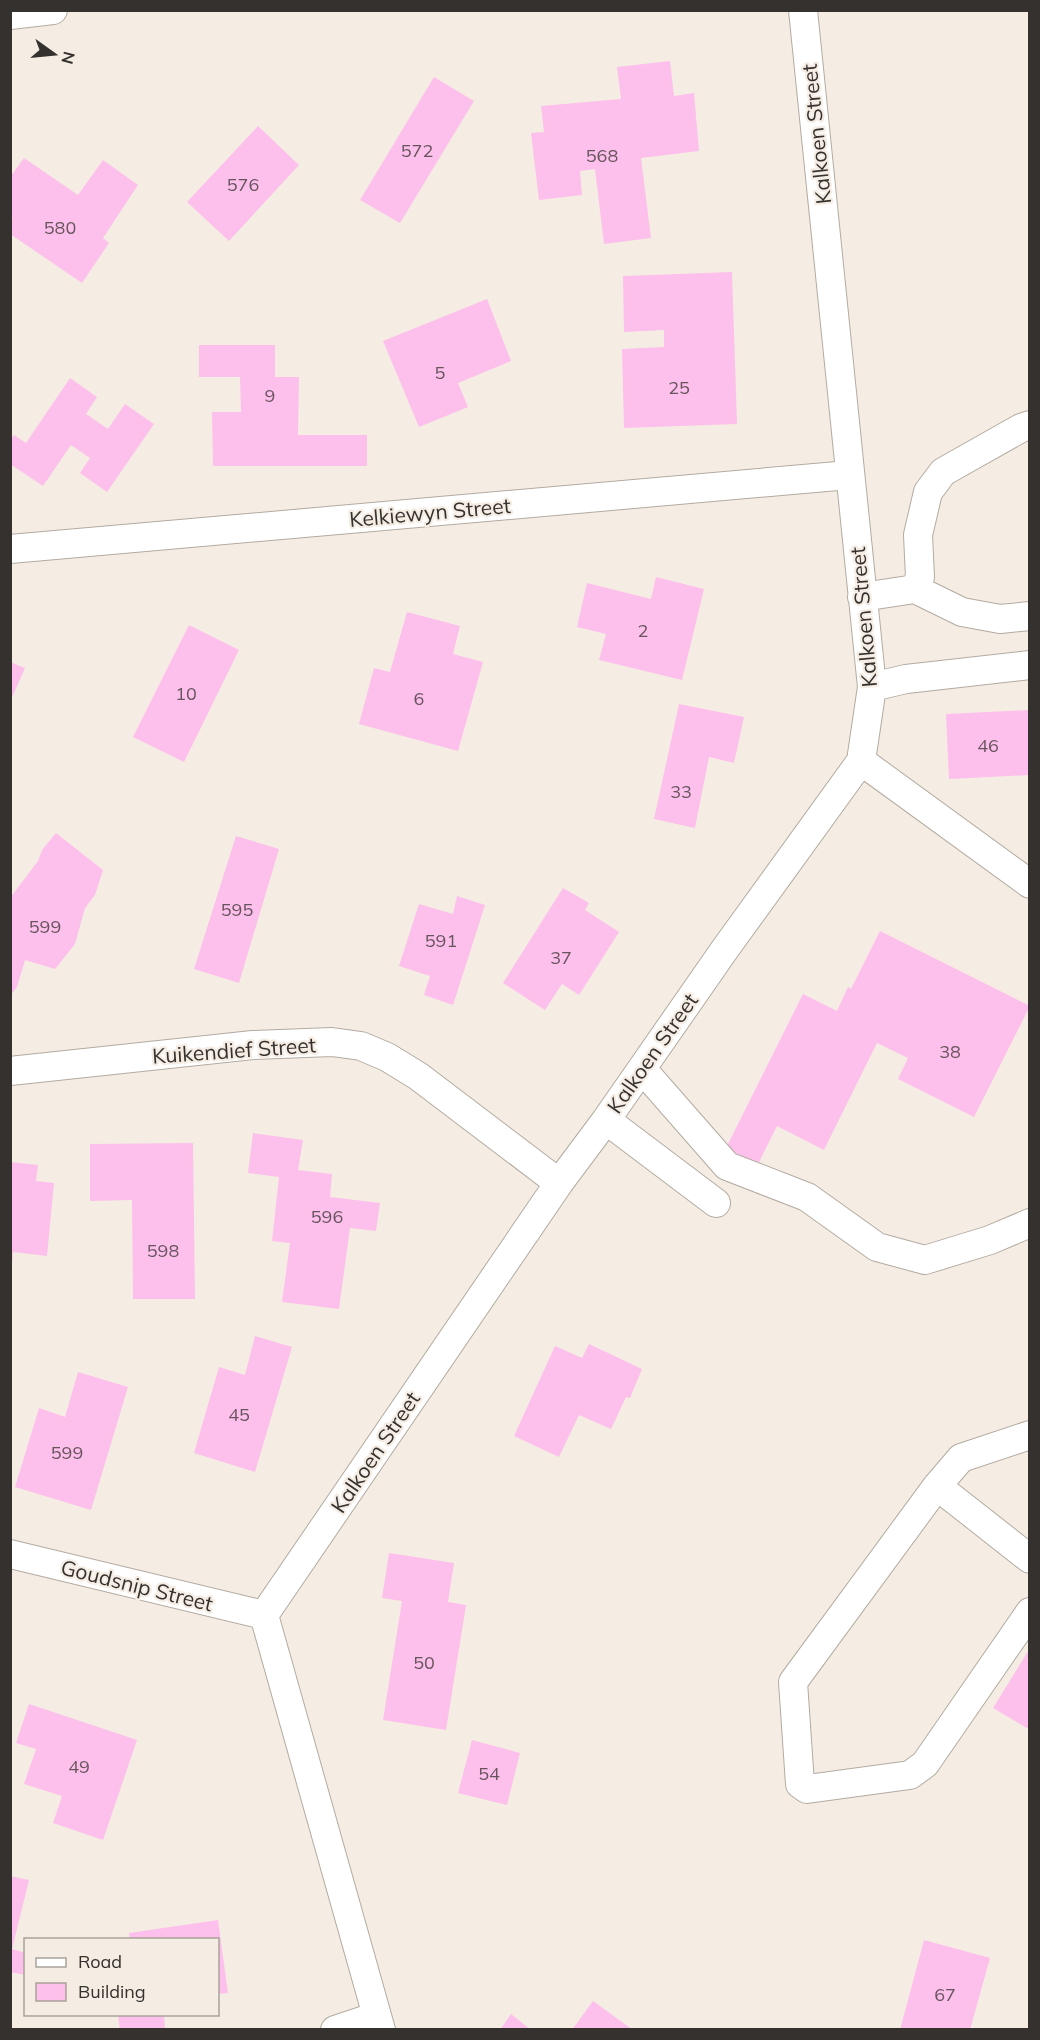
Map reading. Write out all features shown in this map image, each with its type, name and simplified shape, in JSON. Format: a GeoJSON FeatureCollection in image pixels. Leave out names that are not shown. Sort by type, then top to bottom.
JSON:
{"type":"FeatureCollection","features":[{"type":"Feature","properties":{"kind":"street"},"geometry":{"type":"LineString","coordinates":[[10,15],[53,10]]}},
{"type":"Feature","properties":{"kind":"street","name":"Kalkoen Street"},"geometry":{"type":"LineString","coordinates":[[264,1615],[559,1184],[861,761],[872,687],[803,10]]}},
{"type":"Feature","properties":{"kind":"street"},"geometry":{"type":"LineString","coordinates":[[915,589],[920,577],[918,535],[928,492],[943,472],[1029,425]]}},
{"type":"Feature","properties":{"kind":"street","name":"Kelkiewyn Street"},"geometry":{"type":"LineString","coordinates":[[10,549],[849,475]]}},
{"type":"Feature","properties":{"kind":"street"},"geometry":{"type":"LineString","coordinates":[[862,597],[915,589],[962,612],[1000,619],[1029,616]]}},
{"type":"Feature","properties":{"kind":"street"},"geometry":{"type":"LineString","coordinates":[[872,687],[906,679],[1029,665]]}},
{"type":"Feature","properties":{"kind":"street"},"geometry":{"type":"LineString","coordinates":[[861,761],[1029,884]]}},
{"type":"Feature","properties":{"kind":"street","name":"Kuikendief Street"},"geometry":{"type":"LineString","coordinates":[[10,1071],[253,1045],[332,1042],[361,1046],[387,1057],[418,1076],[559,1184]]}},
{"type":"Feature","properties":{"kind":"street"},"geometry":{"type":"LineString","coordinates":[[642,1069],[727,1166],[807,1197],[877,1247],[925,1260],[990,1240],[1029,1223]]}},
{"type":"Feature","properties":{"kind":"street"},"geometry":{"type":"LineString","coordinates":[[606,1120],[716,1203]]}},
{"type":"Feature","properties":{"kind":"street"},"geometry":{"type":"LineString","coordinates":[[1029,1435],[961,1458],[937,1486],[793,1682],[800,1784],[807,1789],[910,1775],[925,1764],[1029,1612]]}},
{"type":"Feature","properties":{"kind":"street"},"geometry":{"type":"LineString","coordinates":[[937,1486],[1029,1559]]}},
{"type":"Feature","properties":{"kind":"street","name":"Goudsnip Street"},"geometry":{"type":"LineString","coordinates":[[10,1554],[264,1615]]}},
{"type":"Feature","properties":{"kind":"street"},"geometry":{"type":"LineString","coordinates":[[264,1615],[379,2023],[335,2030]]}},
{"type":"Feature","properties":{"kind":"building"},"geometry":{"type":"Polygon","coordinates":[[[670,61],[674,96],[694,93],[699,151],[641,158],[651,238],[604,244],[595,169],[580,171],[582,195],[539,200],[531,133],[544,132],[541,106],[621,99],[617,67],[670,61]]]}},
{"type":"Feature","properties":{"kind":"building"},"geometry":{"type":"Polygon","coordinates":[[[434,77],[474,101],[400,223],[360,200],[434,77]]]}},
{"type":"Feature","properties":{"kind":"building"},"geometry":{"type":"Polygon","coordinates":[[[258,126],[299,165],[229,241],[187,202],[258,126]]]}},
{"type":"Feature","properties":{"kind":"building"},"geometry":{"type":"Polygon","coordinates":[[[24,158],[78,195],[103,160],[138,185],[103,238],[109,243],[82,283],[10,234],[10,220],[13,217],[10,215],[10,177],[24,158]]]}},
{"type":"Feature","properties":{"kind":"building"},"geometry":{"type":"Polygon","coordinates":[[[732,272],[737,424],[624,428],[622,349],[664,347],[664,330],[624,332],[623,276],[732,272]]]}},
{"type":"Feature","properties":{"kind":"building"},"geometry":{"type":"Polygon","coordinates":[[[487,299],[511,361],[458,383],[468,407],[419,427],[383,341],[487,299]]]}},
{"type":"Feature","properties":{"kind":"building"},"geometry":{"type":"Polygon","coordinates":[[[199,345],[275,345],[275,377],[299,377],[298,435],[367,435],[367,466],[213,466],[212,412],[241,412],[240,377],[199,377],[199,345]]]}},
{"type":"Feature","properties":{"kind":"building"},"geometry":{"type":"Polygon","coordinates":[[[70,378],[97,397],[86,414],[108,429],[125,404],[154,424],[107,492],[80,473],[90,458],[71,445],[43,486],[10,464],[10,440],[14,435],[26,443],[70,378]]]}},
{"type":"Feature","properties":{"kind":"building"},"geometry":{"type":"Polygon","coordinates":[[[656,577],[704,589],[682,680],[599,660],[606,634],[577,627],[587,583],[651,599],[656,577]]]}},
{"type":"Feature","properties":{"kind":"building"},"geometry":{"type":"Polygon","coordinates":[[[407,612],[460,626],[453,654],[483,662],[458,751],[359,724],[374,668],[390,672],[407,612]]]}},
{"type":"Feature","properties":{"kind":"building"},"geometry":{"type":"Polygon","coordinates":[[[189,625],[239,650],[184,762],[133,737],[189,625]]]}},
{"type":"Feature","properties":{"kind":"building"},"geometry":{"type":"Polygon","coordinates":[[[10,662],[25,668],[10,702],[10,662]]]}},
{"type":"Feature","properties":{"kind":"building"},"geometry":{"type":"Polygon","coordinates":[[[679,704],[744,717],[734,763],[709,757],[695,828],[654,819],[679,704]]]}},
{"type":"Feature","properties":{"kind":"building"},"geometry":{"type":"Polygon","coordinates":[[[1030,710],[1030,775],[949,779],[946,714],[1030,710]]]}},
{"type":"Feature","properties":{"kind":"building"},"geometry":{"type":"Polygon","coordinates":[[[56,833],[103,870],[95,895],[85,908],[75,944],[55,969],[25,960],[17,987],[10,996],[10,898],[56,833]]]}},
{"type":"Feature","properties":{"kind":"building"},"geometry":{"type":"Polygon","coordinates":[[[236,836],[279,849],[239,983],[194,969],[236,836]]]}},
{"type":"Feature","properties":{"kind":"building"},"geometry":{"type":"Polygon","coordinates":[[[563,888],[589,903],[585,910],[619,932],[579,995],[562,984],[545,1010],[503,983],[563,888]]]}},
{"type":"Feature","properties":{"kind":"building"},"geometry":{"type":"Polygon","coordinates":[[[457,896],[485,905],[453,1005],[424,995],[430,976],[399,966],[419,904],[453,914],[457,896]]]}},
{"type":"Feature","properties":{"kind":"building"},"geometry":{"type":"Polygon","coordinates":[[[880,931],[1030,1006],[974,1117],[898,1079],[908,1058],[877,1043],[824,1150],[777,1126],[758,1164],[726,1148],[803,994],[837,1011],[848,987],[851,989],[880,931]]]}},
{"type":"Feature","properties":{"kind":"building"},"geometry":{"type":"Polygon","coordinates":[[[253,1133],[303,1140],[298,1170],[332,1174],[330,1197],[380,1203],[376,1231],[350,1228],[339,1309],[282,1302],[290,1243],[272,1241],[279,1177],[248,1173],[253,1133]]]}},
{"type":"Feature","properties":{"kind":"building"},"geometry":{"type":"Polygon","coordinates":[[[193,1143],[195,1299],[133,1299],[132,1200],[90,1201],[90,1144],[193,1143]]]}},
{"type":"Feature","properties":{"kind":"building"},"geometry":{"type":"Polygon","coordinates":[[[10,1162],[38,1165],[36,1181],[54,1183],[47,1256],[13,1252],[12,1263],[10,1263],[10,1162]]]}},
{"type":"Feature","properties":{"kind":"building"},"geometry":{"type":"Polygon","coordinates":[[[255,1336],[292,1347],[255,1472],[194,1453],[219,1367],[245,1375],[255,1336]]]}},
{"type":"Feature","properties":{"kind":"building"},"geometry":{"type":"Polygon","coordinates":[[[589,1344],[642,1369],[630,1398],[626,1397],[611,1429],[579,1415],[559,1457],[514,1436],[555,1346],[582,1358],[589,1344]]]}},
{"type":"Feature","properties":{"kind":"building"},"geometry":{"type":"Polygon","coordinates":[[[78,1372],[128,1387],[91,1510],[15,1487],[39,1408],[65,1417],[78,1372]]]}},
{"type":"Feature","properties":{"kind":"building"},"geometry":{"type":"Polygon","coordinates":[[[389,1553],[454,1563],[448,1602],[466,1605],[446,1730],[383,1720],[402,1601],[382,1598],[389,1553]]]}},
{"type":"Feature","properties":{"kind":"building"},"geometry":{"type":"Polygon","coordinates":[[[1030,1648],[1030,1730],[993,1708],[1030,1648]]]}},
{"type":"Feature","properties":{"kind":"building"},"geometry":{"type":"Polygon","coordinates":[[[29,1704],[137,1740],[103,1840],[53,1823],[62,1796],[24,1784],[36,1749],[16,1743],[29,1704]]]}},
{"type":"Feature","properties":{"kind":"building"},"geometry":{"type":"Polygon","coordinates":[[[472,1740],[520,1753],[507,1805],[458,1793],[472,1740]]]}},
{"type":"Feature","properties":{"kind":"building"},"geometry":{"type":"Polygon","coordinates":[[[10,1876],[29,1880],[12,1949],[24,1952],[24,1975],[10,1972],[10,1876]]]}},
{"type":"Feature","properties":{"kind":"building"},"geometry":{"type":"Polygon","coordinates":[[[218,1920],[228,1993],[219,1994],[219,1938],[130,1938],[129,1933],[218,1920]]]}},
{"type":"Feature","properties":{"kind":"building"},"geometry":{"type":"Polygon","coordinates":[[[924,1940],[990,1958],[970,2030],[900,2030],[924,1940]]]}},
{"type":"Feature","properties":{"kind":"building"},"geometry":{"type":"Polygon","coordinates":[[[593,2001],[633,2030],[572,2030],[593,2001]]]}},
{"type":"Feature","properties":{"kind":"building"},"geometry":{"type":"Polygon","coordinates":[[[511,2014],[531,2030],[500,2030],[511,2014]]]}},
{"type":"Feature","properties":{"kind":"building"},"geometry":{"type":"Polygon","coordinates":[[[118,2016],[164,2016],[165,2030],[120,2030],[118,2016]]]}}]}
